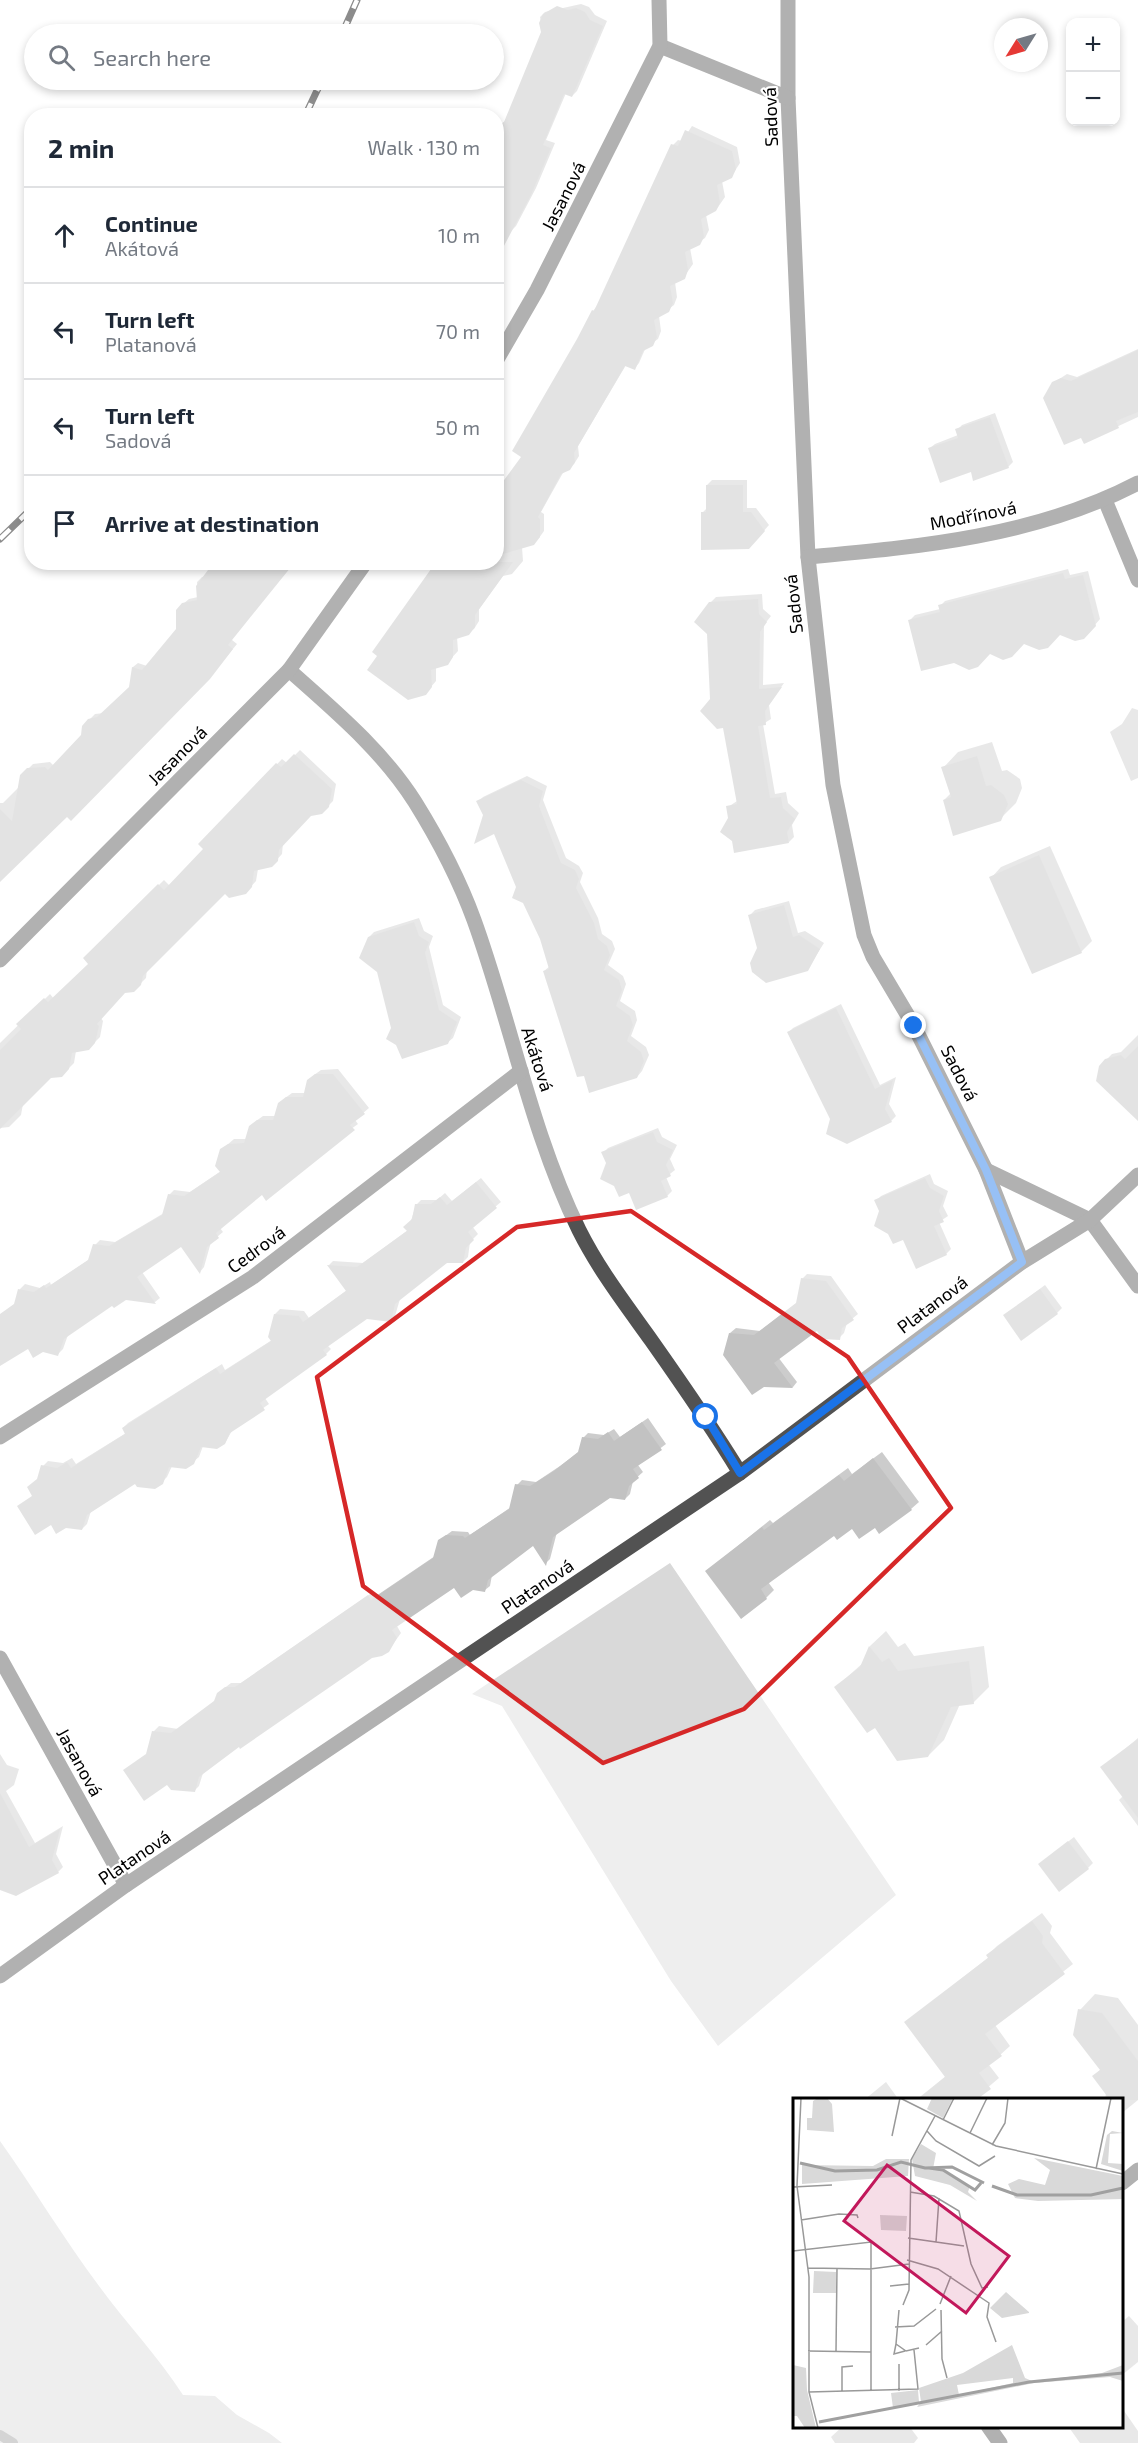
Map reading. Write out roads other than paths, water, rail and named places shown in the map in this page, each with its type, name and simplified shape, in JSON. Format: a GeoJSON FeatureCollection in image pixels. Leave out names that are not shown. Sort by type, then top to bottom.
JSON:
{"type":"FeatureCollection","features":[{"type":"Feature","properties":{"kind":"street","name":"Jasanová"},"geometry":{"type":"LineString","coordinates":[[504,347],[537,290],[660,46],[659,0]]}},
{"type":"Feature","properties":{"kind":"street","name":"Sadová"},"geometry":{"type":"LineString","coordinates":[[788,0],[788,98],[808,557],[833,785],[864,935],[873,957],[914,1026],[986,1170],[1022,1262]]}},
{"type":"Feature","properties":{"kind":"street"},"geometry":{"type":"LineString","coordinates":[[660,46],[788,98]]}},
{"type":"Feature","properties":{"kind":"street","name":"Modřínová"},"geometry":{"type":"LineString","coordinates":[[808,557],[885,550],[996,533],[1105,500],[1138,483]]}},
{"type":"Feature","properties":{"kind":"street"},"geometry":{"type":"LineString","coordinates":[[1105,500],[1138,580]]}},
{"type":"Feature","properties":{"kind":"street","name":"Jasanová"},"geometry":{"type":"LineString","coordinates":[[0,960],[289,670],[360,570]]}},
{"type":"Feature","properties":{"kind":"street","name":"Akátová"},"geometry":{"type":"LineString","coordinates":[[289,670],[356,729],[387,763],[447,858],[473,919],[561,1190],[580,1231],[603,1272],[706,1417],[740,1473]]}},
{"type":"Feature","properties":{"kind":"street","name":"Cedrová"},"geometry":{"type":"LineString","coordinates":[[0,1437],[253,1276],[521,1071]]}},
{"type":"Feature","properties":{"kind":"street"},"geometry":{"type":"LineString","coordinates":[[986,1170],[1090,1220],[1138,1286]]}},
{"type":"Feature","properties":{"kind":"street","name":"Platanová"},"geometry":{"type":"LineString","coordinates":[[0,1976],[126,1885],[740,1473],[1022,1262],[1090,1220],[1138,1175]]}},
{"type":"Feature","properties":{"kind":"street","name":"Jasanová"},"geometry":{"type":"LineString","coordinates":[[0,1658],[126,1885]]}},
{"type":"Feature","properties":{"kind":"street"},"geometry":{"type":"LineString","coordinates":[[1123,2182],[1138,2170]]}},
{"type":"Feature","properties":{"kind":"street"},"geometry":{"type":"LineString","coordinates":[[989,2428],[1000,2443]]}},
{"type":"Feature","properties":{"kind":"waterway"},"geometry":{"type":"LineString","coordinates":[[0,2435],[13,2443]]}},
{"type":"Feature","properties":{"kind":"railway"},"geometry":{"type":"LineString","coordinates":[[346,24],[357,0]]}},
{"type":"Feature","properties":{"kind":"railway"},"geometry":{"type":"LineString","coordinates":[[309,108],[317,90]]}},
{"type":"Feature","properties":{"kind":"railway"},"geometry":{"type":"LineString","coordinates":[[0,539],[24,516]]}}]}
